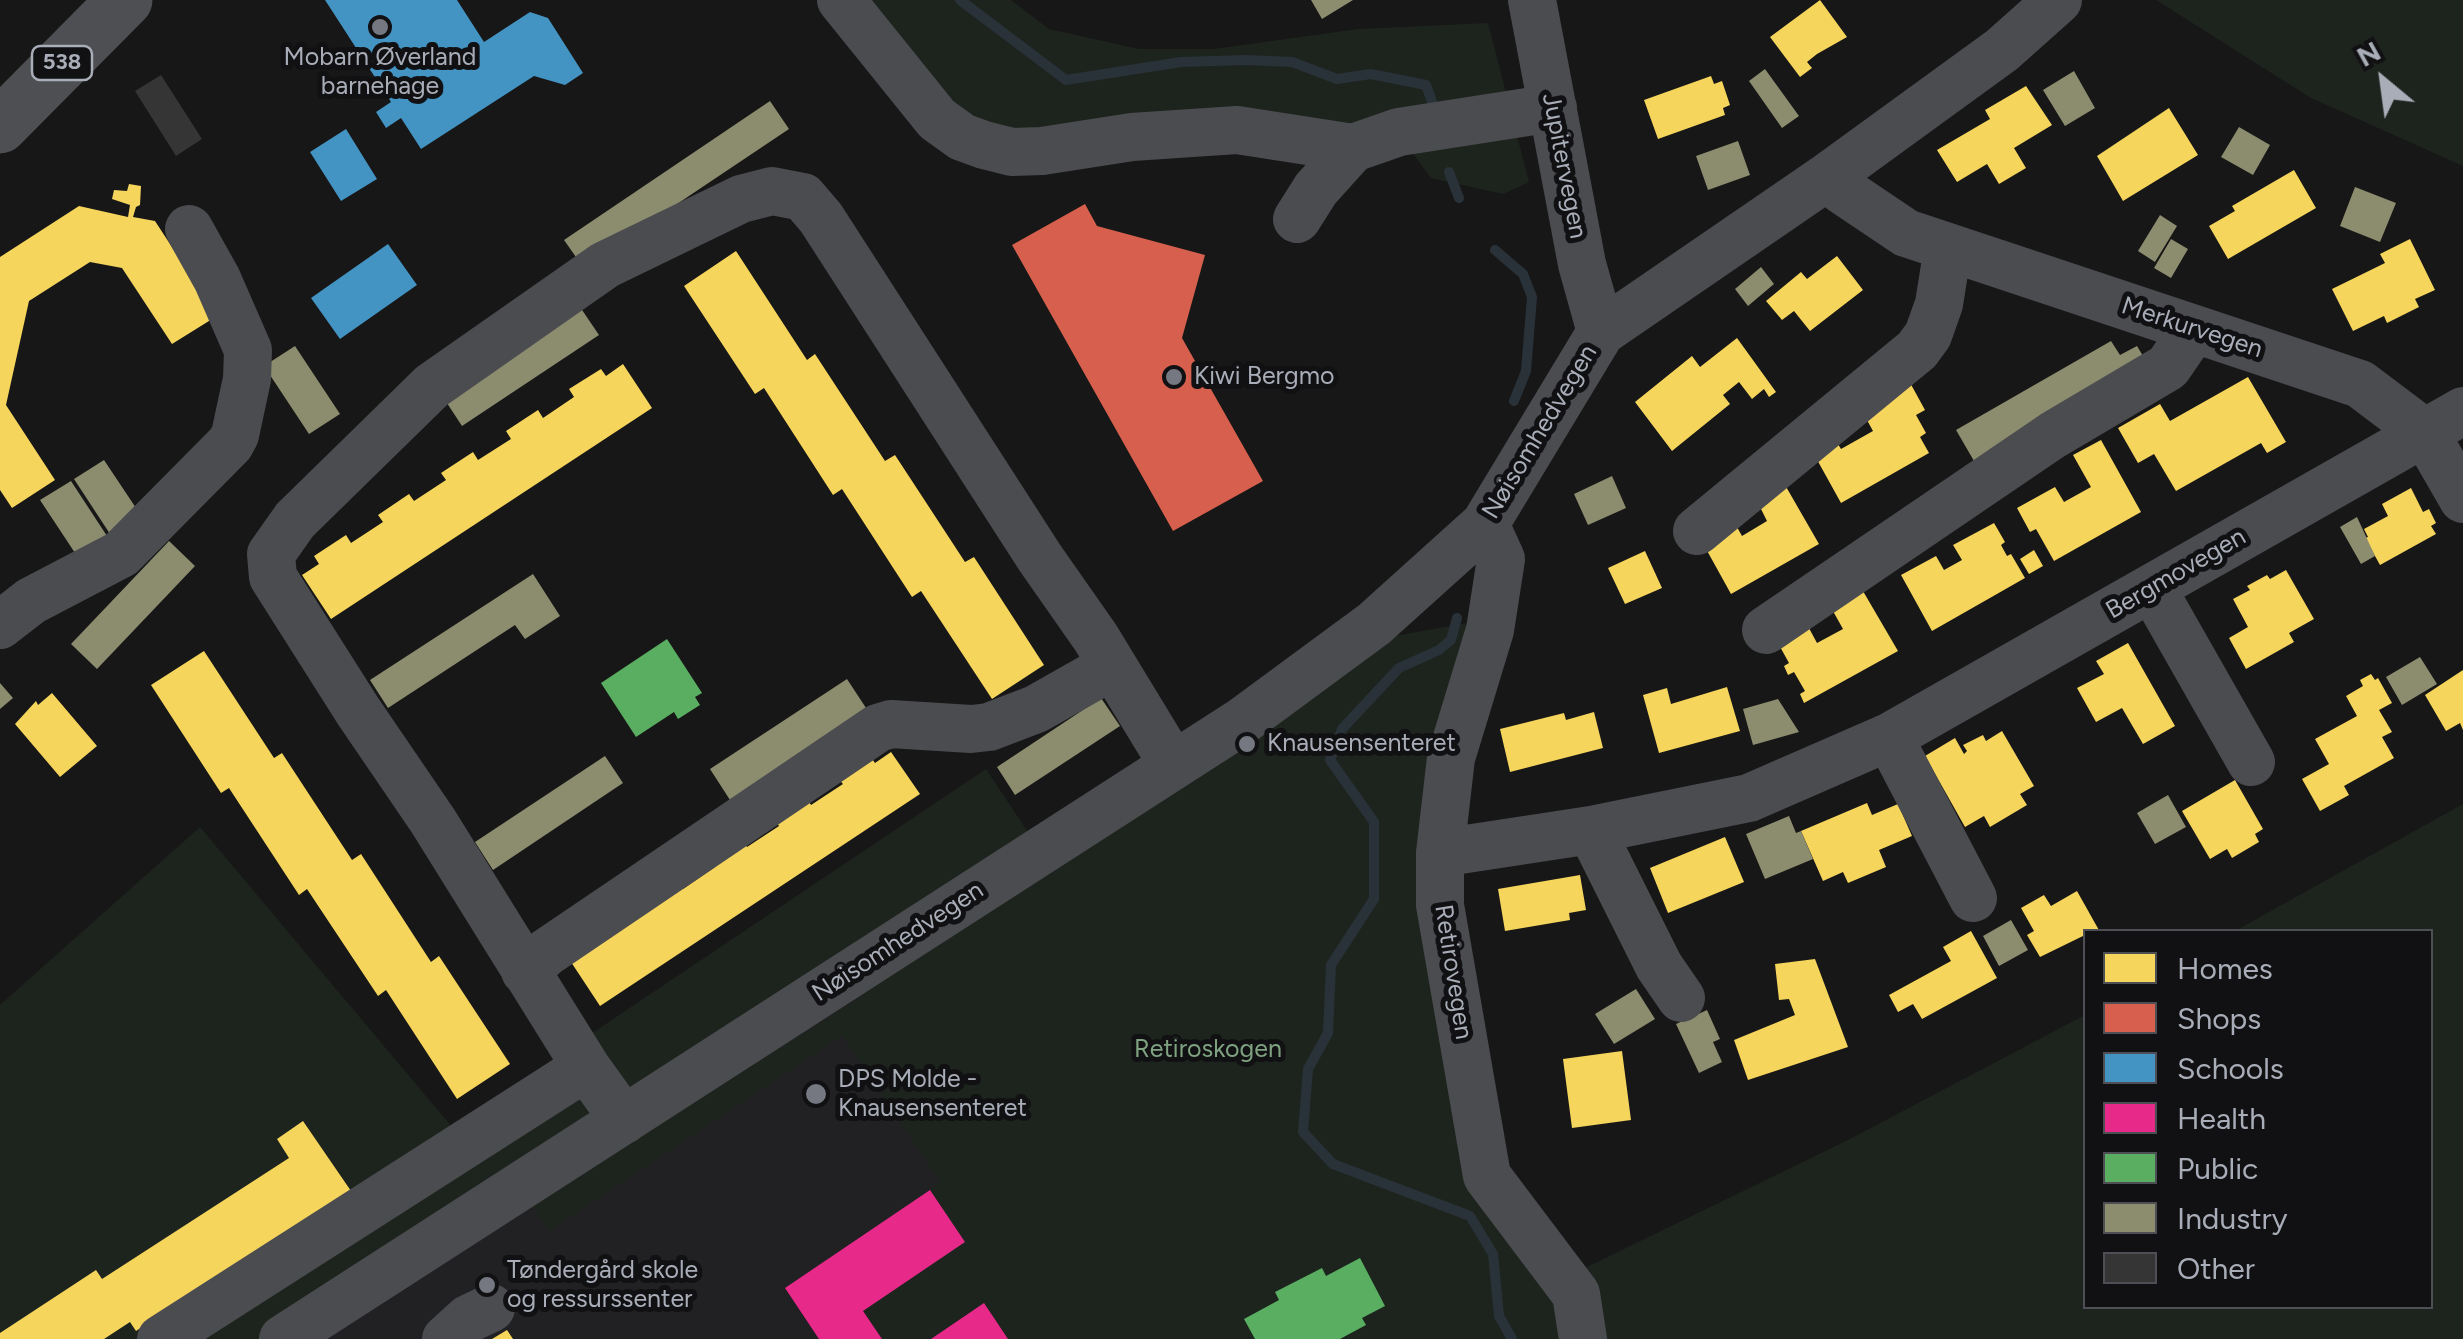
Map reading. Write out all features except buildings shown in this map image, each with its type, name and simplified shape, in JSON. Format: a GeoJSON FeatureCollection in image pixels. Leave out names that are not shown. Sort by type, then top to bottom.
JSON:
{"type":"FeatureCollection","features":[{"type":"Feature","properties":{"kind":"main road","name":"538"},"geometry":{"type":"LineString","coordinates":[[0,126],[124,0]]}},
{"type":"Feature","properties":{"kind":"street"},"geometry":{"type":"LineString","coordinates":[[841,0],[937,120],[962,136],[1012,152],[1132,137],[1237,130],[1353,148],[1399,132],[1554,108]]}},
{"type":"Feature","properties":{"kind":"street","name":"Jupitervegen"},"geometry":{"type":"LineString","coordinates":[[1532,0],[1582,264],[1601,332]]}},
{"type":"Feature","properties":{"kind":"street","name":"Nøisomhedvegen"},"geometry":{"type":"LineString","coordinates":[[283,1339],[1241,722],[1374,624],[1485,524],[1601,332],[1830,175],[2002,50],[2058,0]]}},
{"type":"Feature","properties":{"kind":"street"},"geometry":{"type":"LineString","coordinates":[[1297,219],[1316,189],[1353,148]]}},
{"type":"Feature","properties":{"kind":"street","name":"Merkurvegen"},"geometry":{"type":"LineString","coordinates":[[1830,175],[1842,190],[1906,233],[2360,384],[2444,422]]}},
{"type":"Feature","properties":{"kind":"street"},"geometry":{"type":"LineString","coordinates":[[624,1120],[586,1067],[433,821],[273,577],[272,554],[294,520],[432,386],[605,265],[740,199],[772,191],[803,196],[1172,763]]}},
{"type":"Feature","properties":{"kind":"street"},"geometry":{"type":"LineString","coordinates":[[16,613],[121,554],[235,435],[247,379],[248,350],[217,279],[189,230]]}},
{"type":"Feature","properties":{"kind":"street"},"geometry":{"type":"LineString","coordinates":[[1697,531],[1917,350],[1928,334],[1939,304],[1948,247]]}},
{"type":"Feature","properties":{"kind":"street"},"geometry":{"type":"LineString","coordinates":[[1766,630],[2053,435],[2168,368],[2194,329]]}},
{"type":"Feature","properties":{"kind":"street"},"geometry":{"type":"LineString","coordinates":[[2444,422],[2463,500]]}},
{"type":"Feature","properties":{"kind":"street","name":"Bergmovegen"},"geometry":{"type":"LineString","coordinates":[[1440,854],[1591,830],[1748,798],[1889,738],[2444,422]]}},
{"type":"Feature","properties":{"kind":"street","name":"Retirovegen"},"geometry":{"type":"LineString","coordinates":[[1485,524],[1501,558],[1490,630],[1451,758],[1440,854],[1440,905],[1488,1176],[1576,1294],[1583,1339]]}},
{"type":"Feature","properties":{"kind":"street"},"geometry":{"type":"LineString","coordinates":[[2152,588],[2251,762]]}},
{"type":"Feature","properties":{"kind":"street"},"geometry":{"type":"LineString","coordinates":[[526,971],[547,952],[878,728],[891,724],[989,727],[1036,708],[1112,666]]}},
{"type":"Feature","properties":{"kind":"street"},"geometry":{"type":"LineString","coordinates":[[1889,738],[1974,898]]}},
{"type":"Feature","properties":{"kind":"street"},"geometry":{"type":"LineString","coordinates":[[1591,830],[1659,966],[1682,998]]}},
{"type":"Feature","properties":{"kind":"street"},"geometry":{"type":"LineString","coordinates":[[161,1339],[586,1067]]}},
{"type":"Feature","properties":{"kind":"street"},"geometry":{"type":"LineString","coordinates":[[446,1339],[468,1319],[492,1308]]}},
{"type":"Feature","properties":{"kind":"shaded area","name":"DPS Molde - Knausensenteret"},"geometry":{"type":"Polygon","coordinates":[[[863,985],[1122,1339],[308,1339],[863,985]]]}},
{"type":"Feature","properties":{"kind":"green space"},"geometry":{"type":"Polygon","coordinates":[[[858,0],[1011,0],[1049,29],[1139,49],[1214,49],[1358,29],[1488,23],[1529,182],[1503,194],[1431,178],[1405,143],[995,130],[925,91],[858,0]]]}},
{"type":"Feature","properties":{"kind":"green space"},"geometry":{"type":"Polygon","coordinates":[[[2156,0],[2463,0],[2463,166],[2311,98],[2156,0]]]}},
{"type":"Feature","properties":{"kind":"green space","name":"Retiroskogen"},"geometry":{"type":"Polygon","coordinates":[[[1479,621],[1437,750],[1475,1183],[1552,1284],[1848,1140],[2083,1016],[2083,1309],[2433,1309],[2433,929],[2239,929],[2463,804],[2463,1339],[1008,1339],[984,1304],[931,1339],[882,1339],[863,1311],[930,1190],[940,1182],[842,1036],[549,1231],[532,1205],[867,993],[862,986],[308,1339],[0,1339],[0,1005],[200,827],[452,1127],[986,769],[1048,862],[1377,639],[1479,621]]]}},
{"type":"Feature","properties":{"kind":"waterway"},"geometry":{"type":"LineString","coordinates":[[960,0],[1066,80],[1181,62],[1292,62],[1337,79],[1371,74],[1426,85],[1432,102]]}},
{"type":"Feature","properties":{"kind":"waterway"},"geometry":{"type":"LineString","coordinates":[[1449,172],[1459,198]]}},
{"type":"Feature","properties":{"kind":"waterway"},"geometry":{"type":"LineString","coordinates":[[1495,250],[1523,274],[1532,297],[1526,371],[1514,401]]}},
{"type":"Feature","properties":{"kind":"waterway"},"geometry":{"type":"LineString","coordinates":[[1457,618],[1451,640],[1439,650],[1399,668],[1342,729],[1330,760],[1374,822],[1374,899],[1331,965],[1328,1033],[1308,1069],[1303,1132],[1333,1164],[1470,1216],[1493,1254],[1499,1316],[1512,1339]]}},
{"type":"Feature","properties":{"kind":"place","name":"Mobarn Øverland barnehage"},"geometry":{"type":"Point","coordinates":[380,27]}},
{"type":"Feature","properties":{"kind":"place","name":"Kiwi Bergmo"},"geometry":{"type":"Point","coordinates":[1174,377]}},
{"type":"Feature","properties":{"kind":"place","name":"Knausensenteret"},"geometry":{"type":"Point","coordinates":[1247,744]}},
{"type":"Feature","properties":{"kind":"place","name":"DPS Molde - Knausensenteret"},"geometry":{"type":"Point","coordinates":[816,1094]}},
{"type":"Feature","properties":{"kind":"place","name":"Tøndergård skole og ressurssenter"},"geometry":{"type":"Point","coordinates":[487,1285]}}]}
